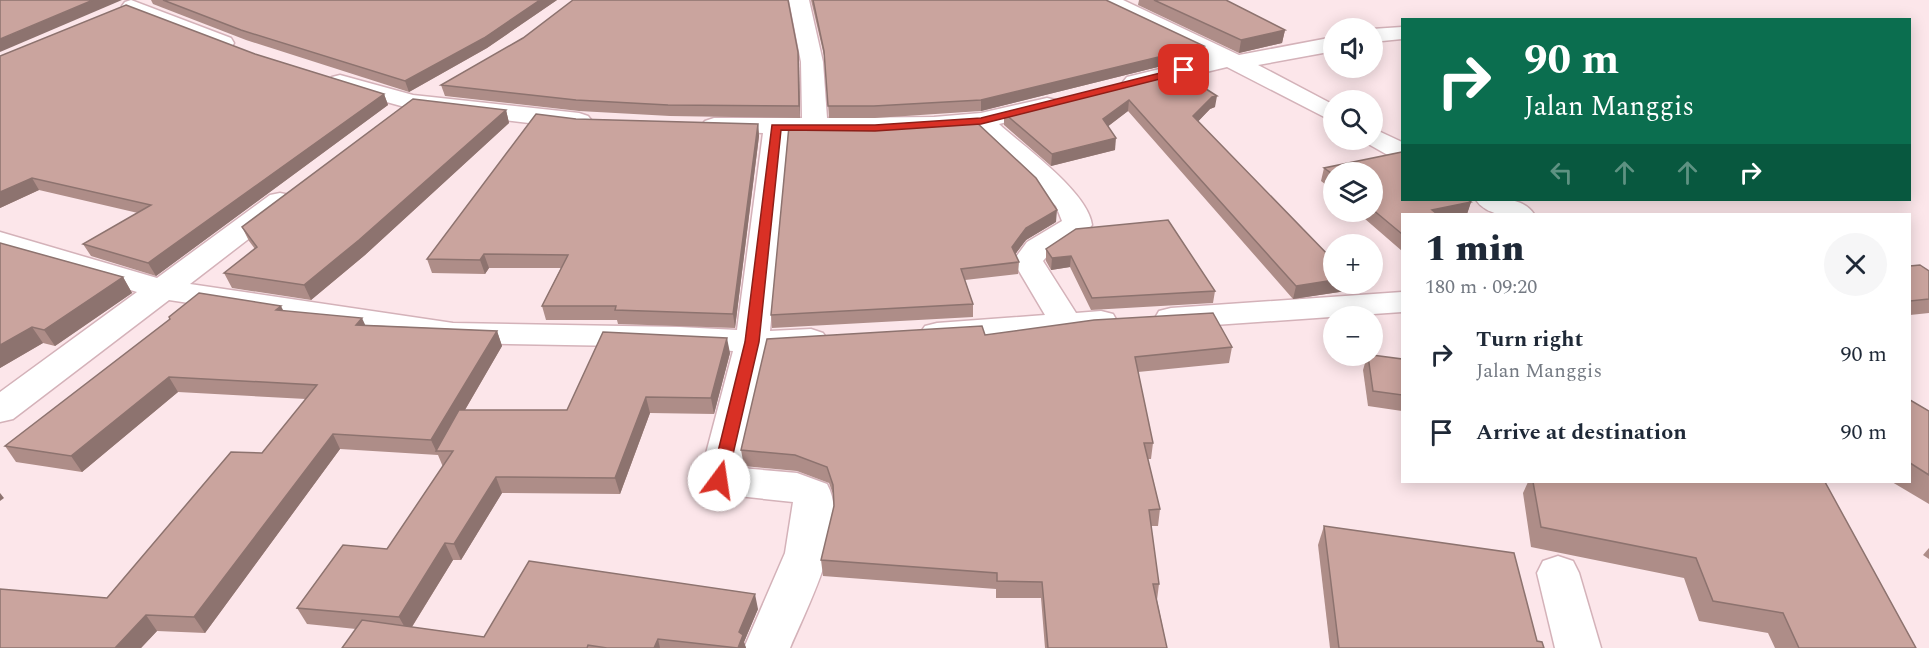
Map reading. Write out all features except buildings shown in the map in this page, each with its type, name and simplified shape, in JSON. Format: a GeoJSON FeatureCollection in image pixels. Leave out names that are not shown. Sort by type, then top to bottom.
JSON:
{"type":"FeatureCollection","features":[{"type":"Feature","properties":{"kind":"street"},"geometry":{"type":"LineString","coordinates":[[799,0],[812,62],[815,125]]}},
{"type":"Feature","properties":{"kind":"street"},"geometry":{"type":"LineString","coordinates":[[1107,0],[1233,60],[1323,109]]}},
{"type":"Feature","properties":{"kind":"street"},"geometry":{"type":"LineString","coordinates":[[129,7],[242,50]]}},
{"type":"Feature","properties":{"kind":"street"},"geometry":{"type":"LineString","coordinates":[[1383,35],[1401,33]]}},
{"type":"Feature","properties":{"kind":"street"},"geometry":{"type":"LineString","coordinates":[[1116,87],[1233,60],[1323,46]]}},
{"type":"Feature","properties":{"kind":"street"},"geometry":{"type":"LineString","coordinates":[[317,75],[412,102],[481,112],[602,122]]}},
{"type":"Feature","properties":{"kind":"street"},"geometry":{"type":"LineString","coordinates":[[384,123],[412,102],[443,85]]}},
{"type":"Feature","properties":{"kind":"street"},"geometry":{"type":"LineString","coordinates":[[693,126],[815,125],[875,128],[981,121],[1071,99]]}},
{"type":"Feature","properties":{"kind":"street"},"geometry":{"type":"LineString","coordinates":[[981,121],[1067,201],[1076,215],[1077,225],[1038,249],[1028,261],[1067,324]]}},
{"type":"Feature","properties":{"kind":"street"},"geometry":{"type":"LineString","coordinates":[[767,648],[810,542],[815,513],[813,494],[797,487],[719,480],[752,342],[776,127]]}},
{"type":"Feature","properties":{"kind":"street"},"geometry":{"type":"LineString","coordinates":[[1383,142],[1401,151]]}},
{"type":"Feature","properties":{"kind":"street"},"geometry":{"type":"LineString","coordinates":[[0,410],[301,185]]}},
{"type":"Feature","properties":{"kind":"street"},"geometry":{"type":"LineString","coordinates":[[1492,201],[1518,213]]}},
{"type":"Feature","properties":{"kind":"street"},"geometry":{"type":"LineString","coordinates":[[0,241],[162,289],[453,333],[680,337],[752,342],[844,339]]}},
{"type":"Feature","properties":{"kind":"street"},"geometry":{"type":"LineString","coordinates":[[903,335],[1133,319],[1300,311],[1401,302]]}},
{"type":"Feature","properties":{"kind":"street"},"geometry":{"type":"LineString","coordinates":[[1558,573],[1578,648]]}},
{"type":"Feature","properties":{"kind":"route"},"geometry":{"type":"LineString","coordinates":[[719,480],[752,342],[776,127],[815,125],[875,128],[934,126],[981,121],[1184,70]]}}]}
